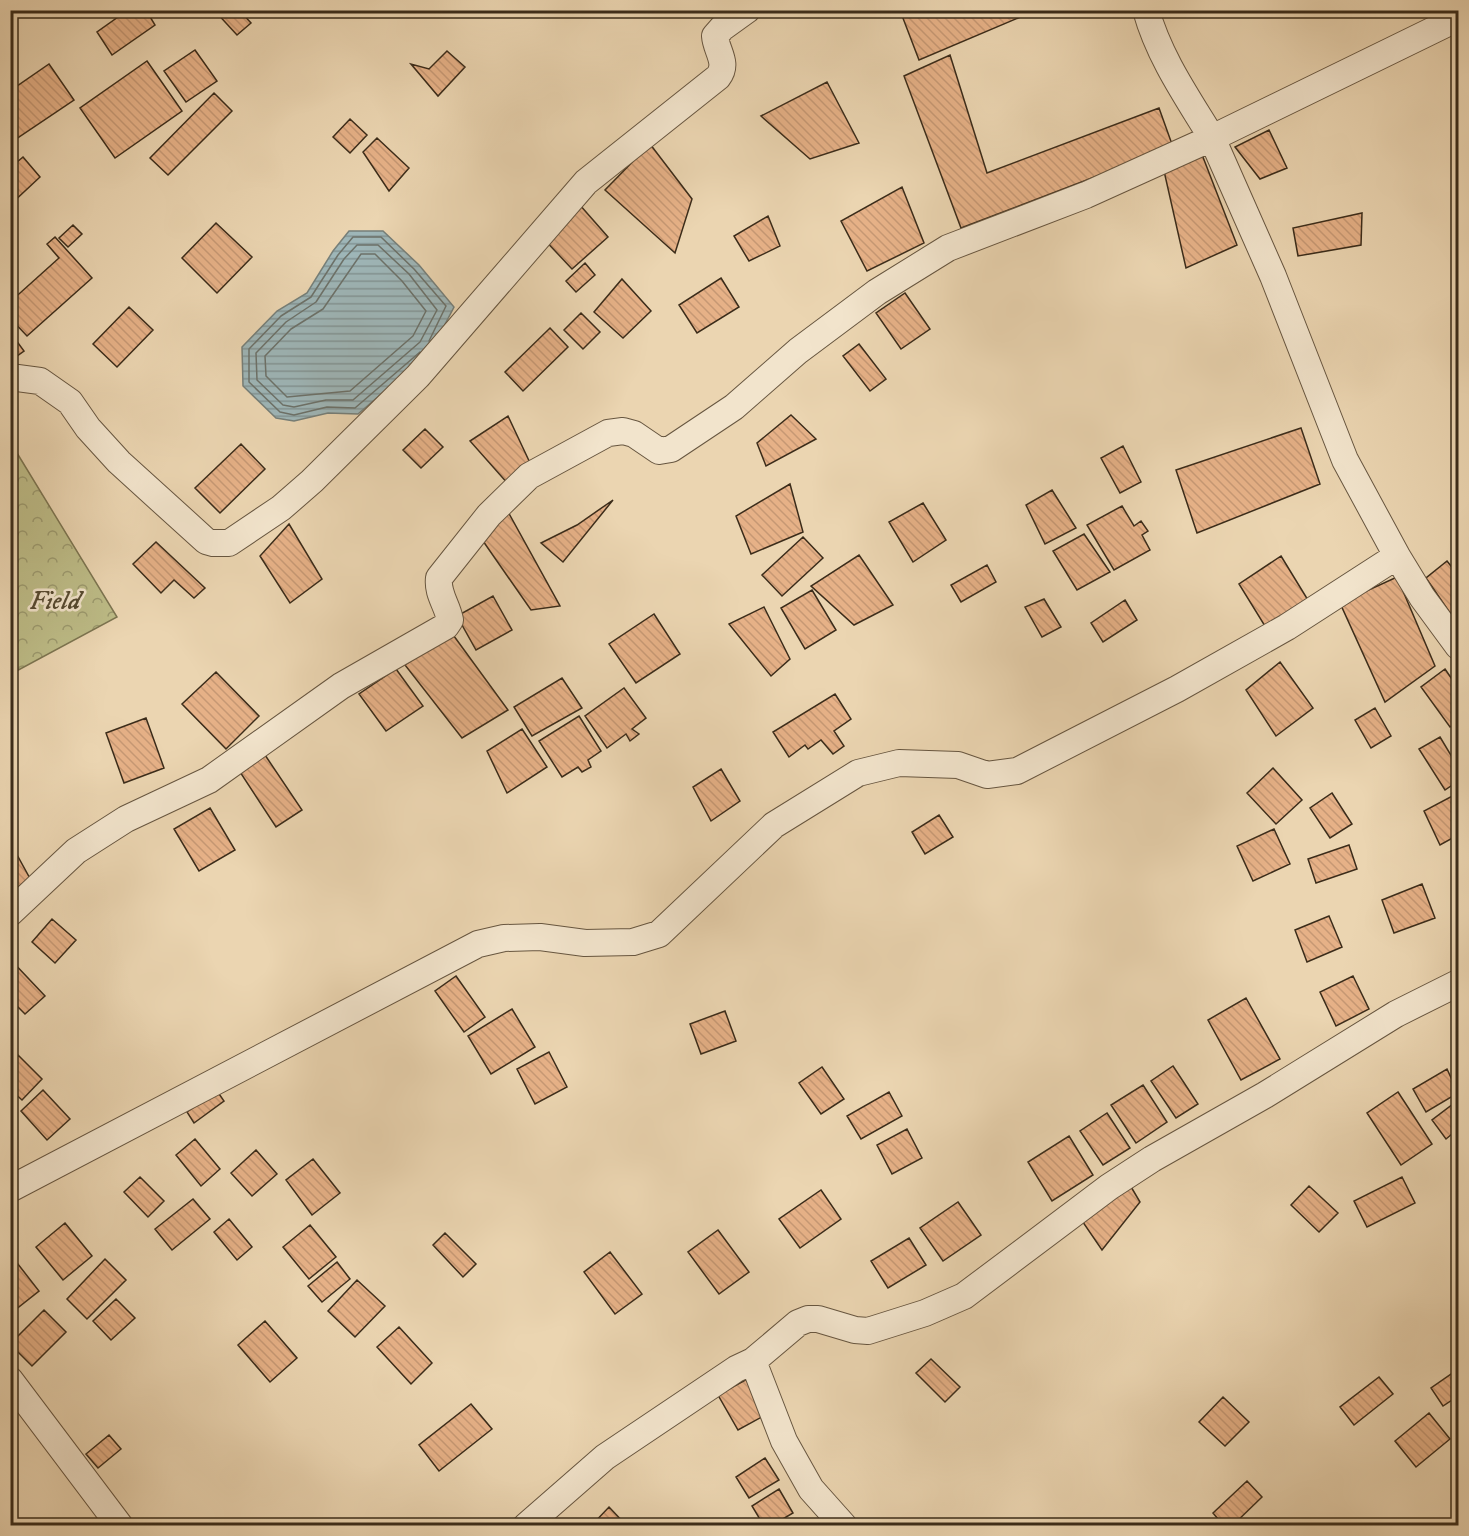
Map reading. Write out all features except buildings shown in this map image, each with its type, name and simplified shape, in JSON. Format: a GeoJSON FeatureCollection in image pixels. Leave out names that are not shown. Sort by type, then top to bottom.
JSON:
{"type":"FeatureCollection","features":[{"type":"Feature","properties":{"kind":"street"},"geometry":{"type":"LineString","coordinates":[[10,377],[40,381],[70,402],[88,428],[119,462],[206,541],[229,543],[281,508],[418,376],[586,182],[718,76],[723,70],[723,63],[715,36],[747,10]]}},
{"type":"Feature","properties":{"kind":"street"},"geometry":{"type":"LineString","coordinates":[[1146,10],[1152,32],[1172,71],[1212,138],[1273,276],[1345,460],[1397,556],[1439,622],[1458,646]]}},
{"type":"Feature","properties":{"kind":"street"},"geometry":{"type":"LineString","coordinates":[[10,913],[76,851],[126,819],[209,780],[274,736],[341,686],[446,626],[450,620],[448,610],[438,590],[439,578],[489,515],[529,476],[608,433],[623,431],[633,434],[659,451],[671,449],[734,407],[798,351],[878,292],[948,248],[1086,195],[1212,138],[1458,18]]}},
{"type":"Feature","properties":{"kind":"street"},"geometry":{"type":"LineString","coordinates":[[10,1189],[478,944],[504,938],[585,943],[633,942],[659,934],[774,825],[858,773],[899,763],[958,765],[987,775],[1017,771],[1108,726],[1267,638],[1397,556]]}},
{"type":"Feature","properties":{"kind":"street"},"geometry":{"type":"LineString","coordinates":[[526,1526],[604,1457],[736,1369],[753,1361],[798,1323],[808,1319],[818,1319],[855,1330],[868,1331],[925,1313],[964,1296],[1009,1264],[1067,1217],[1144,1165],[1265,1095],[1396,1014],[1458,983]]}},
{"type":"Feature","properties":{"kind":"street"},"geometry":{"type":"LineString","coordinates":[[753,1361],[784,1441],[810,1490],[844,1526]]}},
{"type":"Feature","properties":{"kind":"street"},"geometry":{"type":"LineString","coordinates":[[10,1380],[120,1526]]}},
{"type":"Feature","properties":{"kind":"green space","name":"Field"},"geometry":{"type":"Polygon","coordinates":[[[17,453],[117,617],[11,674],[10,456],[17,453]]]}},
{"type":"Feature","properties":{"kind":"water"},"geometry":{"type":"Polygon","coordinates":[[[349,231],[383,231],[419,265],[454,307],[431,351],[358,414],[328,413],[294,421],[276,418],[243,386],[242,347],[277,311],[307,293],[333,251],[349,231]]]}}]}
